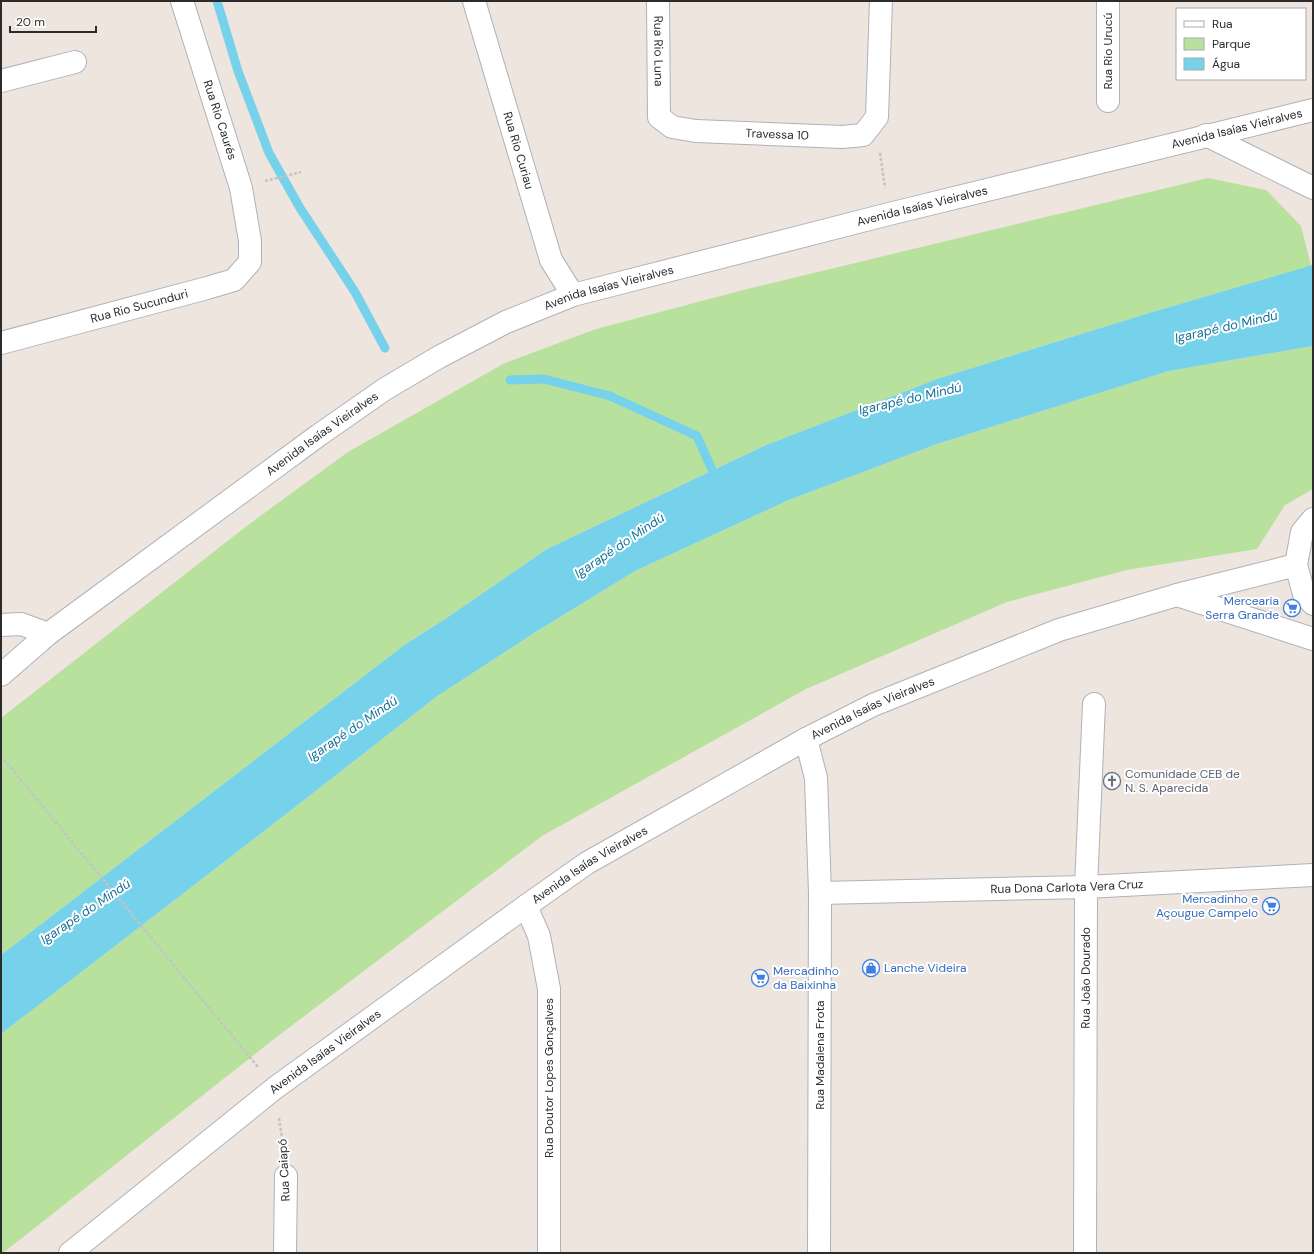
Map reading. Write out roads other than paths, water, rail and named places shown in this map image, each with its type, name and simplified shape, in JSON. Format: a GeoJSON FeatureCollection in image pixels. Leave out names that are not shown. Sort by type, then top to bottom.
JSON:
{"type":"FeatureCollection","features":[{"type":"Feature","properties":{"kind":"street","name":"Rua Rio Caurés"},"geometry":{"type":"LineString","coordinates":[[182,1],[241,188],[250,241]]}},
{"type":"Feature","properties":{"kind":"street","name":"Rua Rio Curiau"},"geometry":{"type":"LineString","coordinates":[[474,1],[551,260],[573,296]]}},
{"type":"Feature","properties":{"kind":"street","name":"Rua Rio Luna"},"geometry":{"type":"LineString","coordinates":[[658,1],[658,100]]}},
{"type":"Feature","properties":{"kind":"street","name":"Travessa 10"},"geometry":{"type":"LineString","coordinates":[[658,100],[659,117],[672,127],[696,131],[842,137],[863,135],[877,117],[881,1]]}},
{"type":"Feature","properties":{"kind":"street","name":"Rua Rio Urucú"},"geometry":{"type":"LineString","coordinates":[[1108,1],[1108,100]]}},
{"type":"Feature","properties":{"kind":"street"},"geometry":{"type":"LineString","coordinates":[[1,81],[75,62]]}},
{"type":"Feature","properties":{"kind":"street","name":"Avenida Isaías Vieiralves"},"geometry":{"type":"LineString","coordinates":[[1,675],[48,634],[319,435],[385,389],[439,357],[506,322],[573,296],[889,214],[1206,135],[1313,110]]}},
{"type":"Feature","properties":{"kind":"street"},"geometry":{"type":"LineString","coordinates":[[1206,135],[1313,188]]}},
{"type":"Feature","properties":{"kind":"street","name":"Rua Rio Sucunduri"},"geometry":{"type":"LineString","coordinates":[[1,343],[234,280],[250,262],[250,241]]}},
{"type":"Feature","properties":{"kind":"street"},"geometry":{"type":"LineString","coordinates":[[1313,519],[1302,532],[1296,565],[1304,594],[1313,604]]}},
{"type":"Feature","properties":{"kind":"street","name":"Avenida Isaías Vieiralves"},"geometry":{"type":"LineString","coordinates":[[70,1253],[275,1088],[587,863],[806,739],[873,705],[1059,630],[1177,595],[1296,565]]}},
{"type":"Feature","properties":{"kind":"street"},"geometry":{"type":"LineString","coordinates":[[1177,595],[1313,639]]}},
{"type":"Feature","properties":{"kind":"street"},"geometry":{"type":"LineString","coordinates":[[1,625],[21,624],[48,634]]}},
{"type":"Feature","properties":{"kind":"street","name":"Rua João Dourado"},"geometry":{"type":"LineString","coordinates":[[1085,1253],[1086,886],[1094,704]]}},
{"type":"Feature","properties":{"kind":"street","name":"Rua Madalena Frota"},"geometry":{"type":"LineString","coordinates":[[806,739],[816,778],[820,893],[819,1253]]}},
{"type":"Feature","properties":{"kind":"street","name":"Rua Dona Carlota Vera Cruz"},"geometry":{"type":"LineString","coordinates":[[820,893],[1086,886],[1313,875]]}},
{"type":"Feature","properties":{"kind":"street","name":"Rua Doutor Lopes Gonçalves"},"geometry":{"type":"LineString","coordinates":[[526,906],[539,936],[549,988],[550,1253]]}},
{"type":"Feature","properties":{"kind":"street","name":"Rua Caiapó"},"geometry":{"type":"LineString","coordinates":[[285,1253],[286,1176]]}},
{"type":"Feature","properties":{"kind":"water","name":"Igarapé do Mindú"},"geometry":{"type":"Polygon","coordinates":[[[1313,265],[1313,346],[1169,371],[937,444],[789,500],[635,571],[534,633],[436,697],[1,1034],[1,955],[403,646],[547,549],[766,445],[940,378],[1149,313],[1313,265]]]}},
{"type":"Feature","properties":{"kind":"waterway"},"geometry":{"type":"LineString","coordinates":[[217,1],[238,71],[269,153],[300,208],[355,292],[385,348]]}},
{"type":"Feature","properties":{"kind":"waterway"},"geometry":{"type":"LineString","coordinates":[[510,380],[544,379],[610,396],[697,436],[717,481]]}},
{"type":"Feature","properties":{"kind":"place","name":"Mercearia Serra Grande"},"geometry":{"type":"Point","coordinates":[1292,608]}},
{"type":"Feature","properties":{"kind":"place","name":"Comunidade CEB de N. S. Aparecida"},"geometry":{"type":"Point","coordinates":[1112,781]}},
{"type":"Feature","properties":{"kind":"place","name":"Mercadinho e Açougue Campelo"},"geometry":{"type":"Point","coordinates":[1271,906]}},
{"type":"Feature","properties":{"kind":"place","name":"Lanche Videira"},"geometry":{"type":"Point","coordinates":[871,968]}},
{"type":"Feature","properties":{"kind":"place","name":"Mercadinho da Baixinha"},"geometry":{"type":"Point","coordinates":[760,978]}}]}
